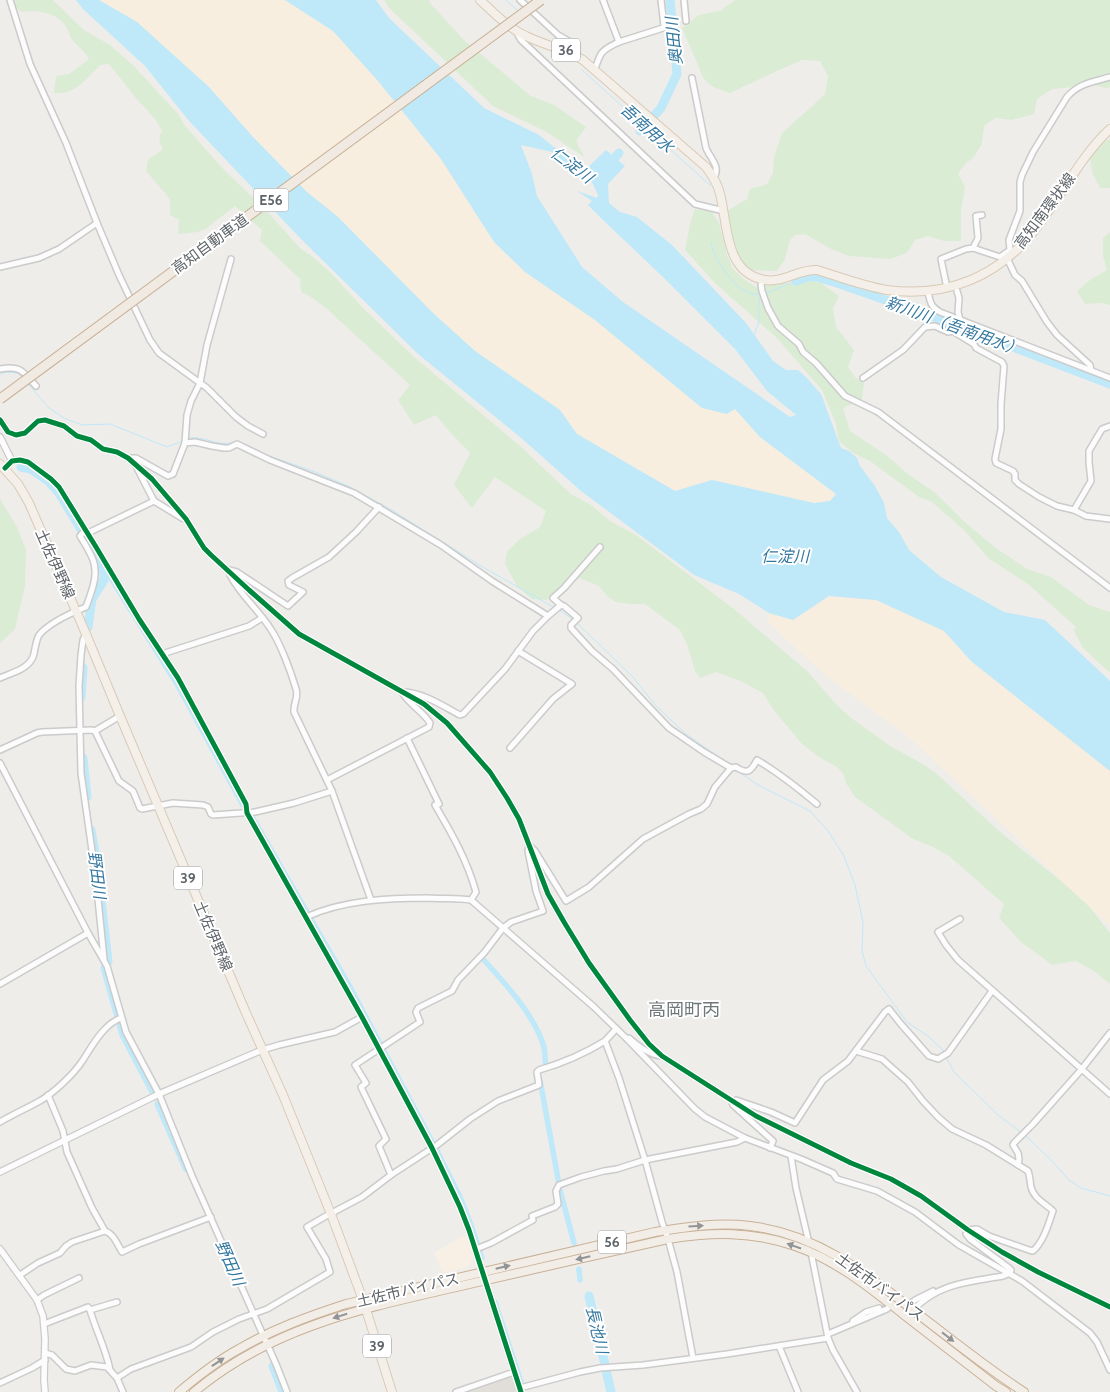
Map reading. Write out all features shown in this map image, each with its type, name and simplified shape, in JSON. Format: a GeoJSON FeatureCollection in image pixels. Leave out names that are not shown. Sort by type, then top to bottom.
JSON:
{"type":"FeatureCollection","features":[{"type":"Feature","properties":{"kind":"highway","name":"高知自動車道"},"geometry":{"type":"LineString","coordinates":[[0,399],[541,0]]}},
{"type":"Feature","properties":{"kind":"highway","name":"土佐市バイパス"},"geometry":{"type":"LineString","coordinates":[[194,1392],[222,1370],[266,1344],[300,1329],[484,1276],[664,1230],[721,1224],[750,1226],[776,1231],[834,1253],[863,1272],[980,1362],[1024,1392]]}},
{"type":"Feature","properties":{"kind":"highway","name":"土佐市バイパス"},"geometry":{"type":"LineString","coordinates":[[179,1392],[203,1372],[237,1349],[297,1321],[362,1300],[668,1238],[723,1233],[780,1242],[811,1252],[829,1262],[891,1304],[1006,1392]]}},
{"type":"Feature","properties":{"kind":"main road","name":"36"},"geometry":{"type":"LineString","coordinates":[[480,0],[516,31],[573,54],[706,167],[714,177],[720,192],[734,256],[740,267],[750,274],[763,279]]}},
{"type":"Feature","properties":{"kind":"main road","name":"高知南環状線"},"geometry":{"type":"LineString","coordinates":[[763,279],[773,280],[804,270],[817,270],[866,286],[886,290],[928,292],[963,284],[981,276],[1022,245],[1038,227],[1084,160],[1110,129]]}},
{"type":"Feature","properties":{"kind":"main road","name":"土佐伊野線"},"geometry":{"type":"LineString","coordinates":[[2,466],[18,484],[29,503],[262,1050],[283,1095],[331,1214],[366,1309],[392,1392]]}},
{"type":"Feature","properties":{"kind":"street"},"geometry":{"type":"LineString","coordinates":[[10,0],[30,64],[66,143],[126,292],[150,340],[159,353],[207,388],[236,417],[263,434]]}},
{"type":"Feature","properties":{"kind":"street"},"geometry":{"type":"LineString","coordinates":[[520,0],[558,35],[572,43],[574,48],[573,54]]}},
{"type":"Feature","properties":{"kind":"street"},"geometry":{"type":"LineString","coordinates":[[603,0],[619,42]]}},
{"type":"Feature","properties":{"kind":"street"},"geometry":{"type":"LineString","coordinates":[[594,70],[605,49],[619,42],[663,28],[661,0]]}},
{"type":"Feature","properties":{"kind":"street"},"geometry":{"type":"LineString","coordinates":[[684,0],[686,21]]}},
{"type":"Feature","properties":{"kind":"street"},"geometry":{"type":"LineString","coordinates":[[516,31],[520,40],[695,204],[724,211]]}},
{"type":"Feature","properties":{"kind":"street"},"geometry":{"type":"LineString","coordinates":[[692,78],[706,148],[717,168],[717,173],[714,177]]}},
{"type":"Feature","properties":{"kind":"street"},"geometry":{"type":"LineString","coordinates":[[1006,256],[1010,250],[1009,240],[1020,211],[1020,182],[1022,175],[1047,128],[1074,89],[1090,82],[1110,78]]}},
{"type":"Feature","properties":{"kind":"street"},"geometry":{"type":"LineString","coordinates":[[973,248],[978,238],[976,216],[982,215]]}},
{"type":"Feature","properties":{"kind":"street"},"geometry":{"type":"LineString","coordinates":[[0,267],[39,258],[59,249],[97,223]]}},
{"type":"Feature","properties":{"kind":"street"},"geometry":{"type":"LineString","coordinates":[[947,288],[941,259],[973,248],[1006,256]]}},
{"type":"Feature","properties":{"kind":"street"},"geometry":{"type":"LineString","coordinates":[[1006,256],[1015,275],[1022,281],[1047,322],[1090,365],[1091,370]]}},
{"type":"Feature","properties":{"kind":"street"},"geometry":{"type":"LineString","coordinates":[[128,458],[136,458],[168,476],[173,474],[185,443],[187,415],[191,401],[200,383],[207,345],[231,259]]}},
{"type":"Feature","properties":{"kind":"street"},"geometry":{"type":"LineString","coordinates":[[763,279],[761,285],[765,299],[778,326],[799,344],[804,352],[845,396],[878,412],[1110,588]]}},
{"type":"Feature","properties":{"kind":"street"},"geometry":{"type":"LineString","coordinates":[[957,291],[959,298],[956,333],[974,344],[976,348],[1002,362],[1004,366],[1001,429],[995,459],[996,463],[1013,471],[1015,480],[1019,484],[1057,506],[1074,510],[1086,516],[1110,519]]}},
{"type":"Feature","properties":{"kind":"street"},"geometry":{"type":"LineString","coordinates":[[928,292],[929,301],[933,308],[957,326],[1110,378]]}},
{"type":"Feature","properties":{"kind":"street"},"geometry":{"type":"LineString","coordinates":[[863,378],[903,350],[925,327],[935,326],[948,332],[957,326]]}},
{"type":"Feature","properties":{"kind":"street"},"geometry":{"type":"LineString","coordinates":[[0,369],[16,368],[21,370],[36,386]]}},
{"type":"Feature","properties":{"kind":"street"},"geometry":{"type":"LineString","coordinates":[[0,420],[8,432],[16,435],[25,433],[38,421],[45,420],[64,426],[77,436],[91,440],[103,449],[117,452],[128,458],[152,479],[186,518],[204,548],[299,634],[424,704],[447,723],[490,772],[507,798],[519,819],[548,894],[589,963],[630,1020],[649,1044],[662,1056],[756,1116],[851,1163],[891,1179],[921,1196],[1002,1252],[1110,1307]]}},
{"type":"Feature","properties":{"kind":"street"},"geometry":{"type":"LineString","coordinates":[[1074,510],[1090,481],[1089,451],[1102,429],[1110,426]]}},
{"type":"Feature","properties":{"kind":"street"},"geometry":{"type":"LineString","coordinates":[[0,437],[12,461]]}},
{"type":"Feature","properties":{"kind":"street"},"geometry":{"type":"LineString","coordinates":[[185,443],[196,442],[224,448],[237,444],[270,460],[347,490],[379,507],[548,616]]}},
{"type":"Feature","properties":{"kind":"street"},"geometry":{"type":"LineString","coordinates":[[2,466],[12,461],[28,462],[59,487],[139,619],[178,678],[246,804],[247,814],[282,876],[309,916],[434,1147],[478,1248],[484,1276],[520,1390],[600,1368],[693,1358],[778,1346],[828,1336],[887,1309],[891,1304]]}},
{"type":"Feature","properties":{"kind":"street"},"geometry":{"type":"LineString","coordinates":[[135,464],[154,501],[182,518],[186,518]]}},
{"type":"Feature","properties":{"kind":"street"},"geometry":{"type":"LineString","coordinates":[[0,678],[29,664],[40,635],[50,625],[86,607],[92,592],[94,563],[80,536],[87,531],[154,501]]}},
{"type":"Feature","properties":{"kind":"street"},"geometry":{"type":"LineString","coordinates":[[227,570],[237,572],[288,606],[303,592],[289,585],[288,581],[328,557],[356,532],[379,507]]}},
{"type":"Feature","properties":{"kind":"street"},"geometry":{"type":"LineString","coordinates":[[559,607],[553,598],[600,547]]}},
{"type":"Feature","properties":{"kind":"street"},"geometry":{"type":"LineString","coordinates":[[227,570],[274,634],[297,692],[293,707],[294,712],[332,791],[371,900]]}},
{"type":"Feature","properties":{"kind":"street"},"geometry":{"type":"LineString","coordinates":[[402,692],[412,692],[460,715],[463,714],[500,674],[533,631],[559,607],[564,606],[578,618],[571,625],[572,628],[592,651],[670,728],[731,768],[736,767],[744,772],[748,772],[758,760],[798,788],[816,804]]}},
{"type":"Feature","properties":{"kind":"street"},"geometry":{"type":"LineString","coordinates":[[162,654],[249,626],[262,618]]}},
{"type":"Feature","properties":{"kind":"street"},"geometry":{"type":"LineString","coordinates":[[86,634],[83,640],[81,655],[79,705],[82,731],[81,773],[106,962],[119,1019],[160,1094],[192,1176],[287,1392]]}},
{"type":"Feature","properties":{"kind":"street"},"geometry":{"type":"LineString","coordinates":[[510,748],[553,699],[572,684],[518,652]]}},
{"type":"Feature","properties":{"kind":"street"},"geometry":{"type":"LineString","coordinates":[[327,780],[429,727],[430,723],[427,718],[405,698],[402,692]]}},
{"type":"Feature","properties":{"kind":"street"},"geometry":{"type":"LineString","coordinates":[[0,750],[37,733],[95,731],[120,716]]}},
{"type":"Feature","properties":{"kind":"street"},"geometry":{"type":"LineString","coordinates":[[95,731],[119,781],[133,791],[142,809],[173,803],[208,807],[213,815],[247,814],[294,803],[332,791]]}},
{"type":"Feature","properties":{"kind":"street"},"geometry":{"type":"LineString","coordinates":[[407,738],[440,804],[435,805],[459,846],[472,878],[476,892],[471,900]]}},
{"type":"Feature","properties":{"kind":"street"},"geometry":{"type":"LineString","coordinates":[[0,763],[88,933],[106,962]]}},
{"type":"Feature","properties":{"kind":"street"},"geometry":{"type":"LineString","coordinates":[[529,845],[535,851],[566,901],[591,886],[643,839],[702,809],[707,804],[715,787],[731,768]]}},
{"type":"Feature","properties":{"kind":"street"},"geometry":{"type":"LineString","coordinates":[[391,1175],[379,1146],[386,1140],[361,1087],[366,1083],[355,1065],[420,1022],[416,1012],[418,1008],[452,991],[458,980],[484,953],[503,928],[511,922],[543,911],[536,891],[528,851],[529,845]]}},
{"type":"Feature","properties":{"kind":"street"},"geometry":{"type":"LineString","coordinates":[[309,916],[332,908],[371,900],[413,898],[471,900],[594,1007],[705,1117],[745,1138],[833,1173],[836,1179],[877,1191],[915,1212],[959,1245],[1022,1281],[1090,1333],[1097,1342],[1110,1370]]}},
{"type":"Feature","properties":{"kind":"street"},"geometry":{"type":"LineString","coordinates":[[960,919],[938,932],[958,960],[1110,1094]]}},
{"type":"Feature","properties":{"kind":"street"},"geometry":{"type":"LineString","coordinates":[[0,984],[88,933]]}},
{"type":"Feature","properties":{"kind":"street"},"geometry":{"type":"LineString","coordinates":[[732,1102],[736,1100],[771,1112],[795,1123],[823,1080],[848,1061],[889,1009],[929,1056],[938,1058],[945,1054],[992,991]]}},
{"type":"Feature","properties":{"kind":"street"},"geometry":{"type":"LineString","coordinates":[[0,1172],[160,1094],[262,1050],[335,1032],[362,1017]]}},
{"type":"Feature","properties":{"kind":"street"},"geometry":{"type":"LineString","coordinates":[[0,1122],[39,1102],[62,1083],[78,1066],[100,1036],[119,1019]]}},
{"type":"Feature","properties":{"kind":"street"},"geometry":{"type":"LineString","coordinates":[[116,1378],[131,1369],[191,1347],[213,1332],[238,1319],[267,1309],[330,1272],[326,1259],[307,1227],[362,1197],[498,1101],[539,1085],[539,1070],[578,1056],[605,1041],[616,1029]]}},
{"type":"Feature","properties":{"kind":"street"},"geometry":{"type":"LineString","coordinates":[[1018,1165],[1019,1159],[1013,1145],[1014,1142],[1033,1124],[1081,1070],[1110,1033]]}},
{"type":"Feature","properties":{"kind":"street"},"geometry":{"type":"LineString","coordinates":[[627,1039],[629,1038],[640,1047],[658,1056],[662,1056]]}},
{"type":"Feature","properties":{"kind":"street"},"geometry":{"type":"LineString","coordinates":[[605,1041],[646,1160],[664,1230],[668,1238],[677,1272],[693,1358]]}},
{"type":"Feature","properties":{"kind":"street"},"geometry":{"type":"LineString","coordinates":[[856,1051],[882,1059],[908,1082],[928,1107],[952,1129],[986,1145],[1028,1171],[1031,1188],[1036,1197],[1053,1211],[1046,1232],[1033,1251],[989,1236],[977,1229],[968,1230]]}},
{"type":"Feature","properties":{"kind":"street"},"geometry":{"type":"LineString","coordinates":[[48,1095],[63,1131],[68,1152],[92,1208],[105,1231],[115,1240],[122,1252],[210,1218]]}},
{"type":"Feature","properties":{"kind":"street"},"geometry":{"type":"LineString","coordinates":[[732,1102],[773,1141],[770,1148]]}},
{"type":"Feature","properties":{"kind":"street"},"geometry":{"type":"LineString","coordinates":[[478,1248],[533,1220],[532,1216],[555,1207],[558,1204],[556,1191],[559,1185],[581,1177],[646,1160],[737,1142],[745,1138]]}},
{"type":"Feature","properties":{"kind":"street"},"geometry":{"type":"LineString","coordinates":[[791,1156],[796,1188],[828,1336],[833,1350],[857,1392]]}},
{"type":"Feature","properties":{"kind":"street"},"geometry":{"type":"LineString","coordinates":[[968,1230],[966,1234],[970,1239],[1009,1268],[1011,1270],[1010,1273]]}},
{"type":"Feature","properties":{"kind":"street"},"geometry":{"type":"LineString","coordinates":[[20,1275],[60,1252],[72,1242],[105,1231]]}},
{"type":"Feature","properties":{"kind":"street"},"geometry":{"type":"LineString","coordinates":[[0,1249],[37,1300],[46,1339],[45,1392]]}},
{"type":"Feature","properties":{"kind":"street"},"geometry":{"type":"LineString","coordinates":[[913,1310],[941,1289],[1010,1273]]}},
{"type":"Feature","properties":{"kind":"street"},"geometry":{"type":"LineString","coordinates":[[37,1300],[79,1278]]}},
{"type":"Feature","properties":{"kind":"street"},"geometry":{"type":"LineString","coordinates":[[915,1300],[943,1285],[952,1285]]}},
{"type":"Feature","properties":{"kind":"street"},"geometry":{"type":"LineString","coordinates":[[44,1324],[88,1307],[90,1310],[117,1302]]}},
{"type":"Feature","properties":{"kind":"street"},"geometry":{"type":"LineString","coordinates":[[845,1328],[866,1312],[880,1308]]}},
{"type":"Feature","properties":{"kind":"street"},"geometry":{"type":"LineString","coordinates":[[90,1310],[95,1328],[107,1356],[110,1370]]}},
{"type":"Feature","properties":{"kind":"street"},"geometry":{"type":"LineString","coordinates":[[778,1346],[798,1392]]}},
{"type":"Feature","properties":{"kind":"street"},"geometry":{"type":"LineString","coordinates":[[0,1383],[26,1371],[45,1356],[52,1355],[66,1369],[75,1371],[91,1365],[106,1367],[116,1378],[123,1392]]}},
{"type":"Feature","properties":{"kind":"street"},"geometry":{"type":"LineString","coordinates":[[456,1392],[514,1372]]}},
{"type":"Feature","properties":{"kind":"shaded area"},"geometry":{"type":"Polygon","coordinates":[[[467,1234],[475,1256],[468,1267],[443,1273],[434,1253],[467,1234]]]}},
{"type":"Feature","properties":{"kind":"shaded area"},"geometry":{"type":"Polygon","coordinates":[[[511,1376],[518,1392],[463,1392],[511,1376]]]}},
{"type":"Feature","properties":{"kind":"green space"},"geometry":{"type":"Polygon","coordinates":[[[14,0],[53,0],[84,30],[110,45],[133,65],[178,114],[185,126],[225,171],[262,206],[300,248],[332,274],[363,308],[413,356],[520,446],[571,494],[591,505],[610,521],[636,535],[734,609],[807,671],[850,717],[890,746],[937,774],[999,831],[1088,905],[1110,933],[1110,984],[1094,971],[1076,961],[1052,965],[1022,943],[999,918],[1004,904],[949,856],[913,839],[855,797],[846,783],[843,773],[802,744],[775,712],[763,693],[743,682],[716,672],[700,678],[695,671],[687,644],[680,630],[645,604],[616,602],[608,597],[599,586],[579,578],[565,585],[546,600],[532,599],[517,586],[505,564],[507,552],[520,539],[540,527],[546,511],[495,477],[472,508],[454,485],[470,453],[436,415],[414,425],[398,400],[410,385],[327,309],[301,292],[300,279],[260,241],[262,230],[235,206],[207,228],[198,232],[178,234],[179,220],[170,215],[170,200],[146,171],[148,160],[163,149],[160,140],[162,131],[156,120],[109,64],[100,65],[75,89],[54,93],[56,76],[69,74],[89,59],[73,41],[67,28],[58,18],[41,12],[22,12],[16,8],[14,0]]]}},
{"type":"Feature","properties":{"kind":"green space"},"geometry":{"type":"Polygon","coordinates":[[[384,0],[429,0],[464,40],[531,96],[554,105],[586,127],[576,141],[584,157],[547,132],[493,106],[388,7],[384,0]]]}},
{"type":"Feature","properties":{"kind":"green space"},"geometry":{"type":"Polygon","coordinates":[[[735,0],[1110,0],[1110,87],[1094,85],[1052,89],[1037,99],[1034,114],[1012,120],[995,118],[984,126],[982,144],[973,158],[966,163],[958,174],[965,187],[961,211],[961,241],[944,241],[928,236],[915,240],[907,253],[890,259],[849,256],[831,249],[805,234],[795,235],[790,240],[785,259],[777,271],[748,270],[735,249],[727,211],[747,199],[750,189],[767,184],[773,173],[774,157],[782,133],[825,94],[828,76],[820,61],[802,60],[730,93],[713,87],[704,79],[682,28],[699,15],[720,11],[735,0]]]}},
{"type":"Feature","properties":{"kind":"green space"},"geometry":{"type":"Polygon","coordinates":[[[1110,139],[1110,188],[1100,188],[1092,172],[1090,157],[1104,142],[1110,139]]]}},
{"type":"Feature","properties":{"kind":"green space"},"geometry":{"type":"Polygon","coordinates":[[[695,209],[712,212],[719,223],[727,255],[733,269],[756,287],[805,281],[820,282],[839,296],[833,308],[836,327],[854,350],[848,367],[855,377],[864,383],[862,399],[843,408],[850,431],[886,455],[908,474],[934,492],[967,524],[996,548],[1027,569],[1051,577],[1089,605],[1110,612],[1110,673],[1083,648],[1073,629],[1077,628],[1028,584],[988,558],[965,531],[932,502],[919,497],[870,461],[853,453],[839,441],[836,424],[822,390],[777,338],[715,283],[685,250],[695,209]]]}},
{"type":"Feature","properties":{"kind":"green space"},"geometry":{"type":"Polygon","coordinates":[[[1110,232],[1110,305],[1102,303],[1085,304],[1077,291],[1090,280],[1107,270],[1103,256],[1103,238],[1110,232]]]}},
{"type":"Feature","properties":{"kind":"green space"},"geometry":{"type":"Polygon","coordinates":[[[0,499],[17,527],[26,550],[25,586],[15,629],[0,643],[0,499]]]}},
{"type":"Feature","properties":{"kind":"sand"},"geometry":{"type":"Polygon","coordinates":[[[99,0],[285,0],[333,31],[378,81],[441,159],[494,242],[525,272],[595,320],[735,409],[760,437],[837,494],[829,501],[814,503],[712,480],[675,491],[577,434],[560,410],[475,351],[432,312],[338,217],[307,192],[253,137],[209,87],[137,22],[99,0]]]}},
{"type":"Feature","properties":{"kind":"sand"},"geometry":{"type":"Polygon","coordinates":[[[829,596],[876,600],[944,631],[972,662],[1110,771],[1110,926],[911,739],[824,674],[768,622],[769,613],[793,620],[829,596]]]}},
{"type":"Feature","properties":{"kind":"water","name":"仁淀川"},"geometry":{"type":"Polygon","coordinates":[[[76,0],[99,0],[137,22],[209,87],[253,137],[307,192],[338,217],[432,312],[475,351],[560,410],[577,434],[675,491],[712,480],[814,503],[830,501],[836,494],[760,437],[735,409],[727,414],[702,408],[595,320],[525,272],[494,242],[441,159],[378,81],[333,31],[285,0],[376,0],[389,18],[484,108],[539,135],[584,171],[606,150],[625,166],[608,184],[609,203],[620,212],[637,217],[672,245],[746,323],[773,361],[786,370],[798,370],[821,394],[841,448],[849,451],[857,458],[860,466],[875,486],[884,503],[887,518],[899,532],[909,550],[941,577],[1004,612],[1045,620],[1110,681],[1110,771],[972,662],[944,631],[876,600],[829,596],[793,620],[769,613],[739,594],[694,575],[581,491],[520,437],[418,354],[300,238],[190,122],[145,66],[83,9],[76,0]],[[521,145],[532,174],[537,196],[582,267],[623,302],[790,417],[796,415],[767,391],[735,349],[588,205],[592,201],[577,191],[597,198],[598,195],[593,184],[587,178],[580,178],[552,152],[521,145]]]}},
{"type":"Feature","properties":{"kind":"waterway","name":"吾南用水"},"geometry":{"type":"LineString","coordinates":[[506,0],[518,11]]}},
{"type":"Feature","properties":{"kind":"waterway","name":"奥田川"},"geometry":{"type":"LineString","coordinates":[[640,131],[661,108],[677,74],[670,0]]}},
{"type":"Feature","properties":{"kind":"waterway","name":"吾南用水"},"geometry":{"type":"LineString","coordinates":[[582,70],[711,186]]}},
{"type":"Feature","properties":{"kind":"waterway","name":"奥田川"},"geometry":{"type":"LineString","coordinates":[[608,165],[619,153]]}},
{"type":"Feature","properties":{"kind":"waterway"},"geometry":{"type":"LineString","coordinates":[[711,243],[716,257],[731,279],[750,294],[761,294]]}},
{"type":"Feature","properties":{"kind":"waterway","name":"新川川（吾南用水）"},"geometry":{"type":"LineString","coordinates":[[796,281],[807,277],[817,277],[837,283],[934,317],[1110,384]]}},
{"type":"Feature","properties":{"kind":"waterway"},"geometry":{"type":"LineString","coordinates":[[766,293],[796,281]]}},
{"type":"Feature","properties":{"kind":"waterway"},"geometry":{"type":"LineString","coordinates":[[754,335],[759,322],[759,296]]}},
{"type":"Feature","properties":{"kind":"waterway"},"geometry":{"type":"LineString","coordinates":[[0,375],[5,372],[18,373],[22,377]]}},
{"type":"Feature","properties":{"kind":"waterway"},"geometry":{"type":"LineString","coordinates":[[28,384],[49,408],[64,418],[82,425],[110,424],[167,447],[183,441]]}},
{"type":"Feature","properties":{"kind":"waterway"},"geometry":{"type":"LineString","coordinates":[[188,438],[200,438],[217,443],[235,442]]}},
{"type":"Feature","properties":{"kind":"waterway"},"geometry":{"type":"LineString","coordinates":[[239,442],[269,456],[348,486],[390,509],[481,566],[555,608]]}},
{"type":"Feature","properties":{"kind":"waterway","name":"野田川"},"geometry":{"type":"LineString","coordinates":[[21,467],[31,469],[48,481],[59,493],[99,559],[104,572],[104,580],[92,599],[88,627]]}},
{"type":"Feature","properties":{"kind":"waterway"},"geometry":{"type":"LineString","coordinates":[[99,559],[177,684],[243,805]]}},
{"type":"Feature","properties":{"kind":"waterway"},"geometry":{"type":"LineString","coordinates":[[559,610],[574,620]]}},
{"type":"Feature","properties":{"kind":"waterway"},"geometry":{"type":"LineString","coordinates":[[577,623],[633,677],[656,706],[686,734],[729,764]]}},
{"type":"Feature","properties":{"kind":"waterway","name":"野田川"},"geometry":{"type":"LineString","coordinates":[[81,697],[83,668]]}},
{"type":"Feature","properties":{"kind":"waterway","name":"野田川"},"geometry":{"type":"LineString","coordinates":[[83,758],[87,797]]}},
{"type":"Feature","properties":{"kind":"waterway"},"geometry":{"type":"LineString","coordinates":[[736,770],[758,785],[810,811],[828,831],[844,856],[855,885],[863,922],[862,950],[866,966],[907,1022],[928,1036],[943,1050],[944,1054]]}},
{"type":"Feature","properties":{"kind":"waterway"},"geometry":{"type":"LineString","coordinates":[[251,815],[349,985],[437,1151],[460,1197],[482,1258]]}},
{"type":"Feature","properties":{"kind":"waterway","name":"野田川"},"geometry":{"type":"LineString","coordinates":[[91,830],[108,961],[105,968],[124,1035],[154,1092]]}},
{"type":"Feature","properties":{"kind":"waterway"},"geometry":{"type":"LineString","coordinates":[[484,960],[534,1023],[544,1047],[546,1067]]}},
{"type":"Feature","properties":{"kind":"waterway"},"geometry":{"type":"LineString","coordinates":[[946,1057],[954,1072],[998,1115],[1022,1133]]}},
{"type":"Feature","properties":{"kind":"waterway"},"geometry":{"type":"LineString","coordinates":[[540,1080],[559,1184]]}},
{"type":"Feature","properties":{"kind":"waterway","name":"野田川"},"geometry":{"type":"LineString","coordinates":[[159,1104],[187,1168]]}},
{"type":"Feature","properties":{"kind":"waterway"},"geometry":{"type":"LineString","coordinates":[[1025,1135],[1069,1180],[1081,1188],[1110,1196]]}},
{"type":"Feature","properties":{"kind":"waterway"},"geometry":{"type":"LineString","coordinates":[[559,1186],[574,1243]]}},
{"type":"Feature","properties":{"kind":"waterway"},"geometry":{"type":"LineString","coordinates":[[579,1269],[580,1280]]}},
{"type":"Feature","properties":{"kind":"waterway","name":"長池川"},"geometry":{"type":"LineString","coordinates":[[589,1296],[605,1365]]}},
{"type":"Feature","properties":{"kind":"waterway"},"geometry":{"type":"LineString","coordinates":[[495,1302],[521,1382]]}},
{"type":"Feature","properties":{"kind":"waterway","name":"野田川"},"geometry":{"type":"LineString","coordinates":[[273,1366],[283,1392]]}},
{"type":"Feature","properties":{"kind":"waterway","name":"長池川"},"geometry":{"type":"LineString","coordinates":[[606,1370],[611,1392]]}},
{"type":"Feature","properties":{"kind":"tunnel"},"geometry":{"type":"LineString","coordinates":[[879,1308],[915,1300]]}},
{"type":"Feature","properties":{"kind":"cycle path"},"geometry":{"type":"LineString","coordinates":[[0,420],[8,432],[16,435],[25,433],[38,421],[45,420],[64,426],[77,436],[91,440],[103,449],[117,452],[128,458],[152,479],[186,519],[204,548],[299,634],[424,704],[447,723],[490,772],[507,798],[519,819],[548,894],[589,963],[630,1020],[649,1044],[662,1056],[756,1116],[851,1163],[891,1179],[921,1196],[1002,1252],[1110,1307]]}},
{"type":"Feature","properties":{"kind":"cycle path"},"geometry":{"type":"LineString","coordinates":[[5,468],[12,461],[28,462],[59,487],[139,619],[178,678],[246,804],[247,813],[362,1017],[432,1148],[469,1230],[521,1392]]}},
{"type":"Feature","properties":{"kind":"district","name":"高岡町丙"},"geometry":{"type":"Point","coordinates":[684,1010]}}]}
